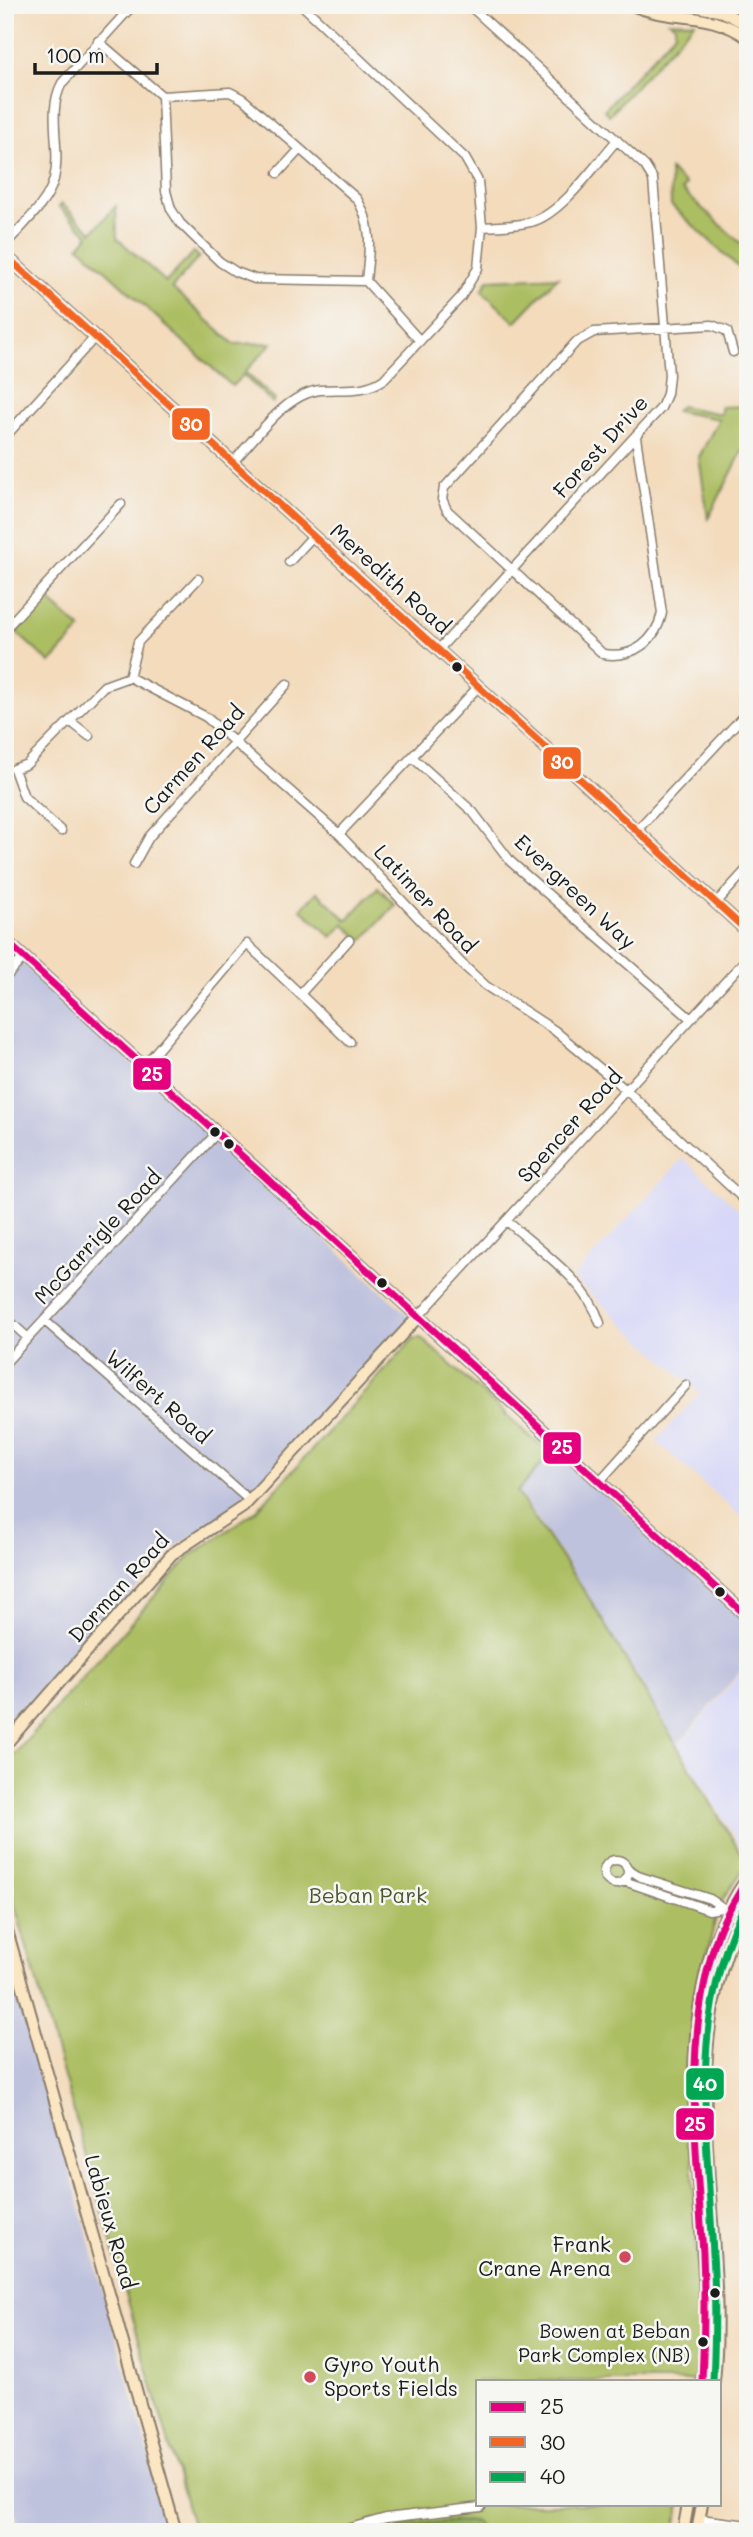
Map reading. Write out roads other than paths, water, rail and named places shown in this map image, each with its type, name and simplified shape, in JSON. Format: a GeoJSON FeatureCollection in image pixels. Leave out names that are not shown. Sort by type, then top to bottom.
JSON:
{"type":"FeatureCollection","features":[{"type":"Feature","properties":{"kind":"street"},"geometry":{"type":"LineString","coordinates":[[5,245],[45,198],[54,180],[54,97],[62,83],[98,41],[133,5]]}},
{"type":"Feature","properties":{"kind":"street"},"geometry":{"type":"LineString","coordinates":[[233,462],[298,398],[318,390],[371,387],[383,380],[461,297],[478,268],[482,227],[478,180],[465,158],[302,5]]}},
{"type":"Feature","properties":{"kind":"street"},"geometry":{"type":"LineString","coordinates":[[632,5],[656,13],[696,16],[723,13]]}},
{"type":"Feature","properties":{"kind":"street"},"geometry":{"type":"LineString","coordinates":[[688,5],[723,13],[748,25]]}},
{"type":"Feature","properties":{"kind":"street"},"geometry":{"type":"LineString","coordinates":[[475,7],[617,141],[558,206],[543,218],[531,222],[482,227]]}},
{"type":"Feature","properties":{"kind":"street"},"geometry":{"type":"LineString","coordinates":[[723,13],[748,38]]}},
{"type":"Feature","properties":{"kind":"street"},"geometry":{"type":"LineString","coordinates":[[98,41],[162,96],[230,92],[243,99],[357,199],[368,216],[371,232],[366,281]]}},
{"type":"Feature","properties":{"kind":"street"},"geometry":{"type":"LineString","coordinates":[[162,96],[166,191],[171,209],[180,223],[220,261],[236,272],[255,279],[366,281],[420,341]]}},
{"type":"Feature","properties":{"kind":"street","name":"Forest Drive"},"geometry":{"type":"LineString","coordinates":[[439,649],[636,437],[661,408],[667,394],[669,375],[653,178],[645,166],[617,141]]}},
{"type":"Feature","properties":{"kind":"street"},"geometry":{"type":"LineString","coordinates":[[278,173],[300,149]]}},
{"type":"Feature","properties":{"kind":"street","name":"Meredith Road"},"geometry":{"type":"LineString","coordinates":[[5,255],[748,932]]}},
{"type":"Feature","properties":{"kind":"street"},"geometry":{"type":"LineString","coordinates":[[636,437],[662,613],[659,630],[647,642],[619,657],[603,654],[447,510],[442,499],[444,488],[576,342],[594,332],[712,325],[727,331],[733,352]]}},
{"type":"Feature","properties":{"kind":"street"},"geometry":{"type":"LineString","coordinates":[[5,437],[95,337]]}},
{"type":"Feature","properties":{"kind":"street"},"geometry":{"type":"LineString","coordinates":[[5,629],[121,505]]}},
{"type":"Feature","properties":{"kind":"street"},"geometry":{"type":"LineString","coordinates":[[289,562],[313,536]]}},
{"type":"Feature","properties":{"kind":"street"},"geometry":{"type":"LineString","coordinates":[[61,831],[24,797],[10,768],[27,764],[104,686],[129,677],[138,642],[198,579]]}},
{"type":"Feature","properties":{"kind":"street","name":"Latimer Road"},"geometry":{"type":"LineString","coordinates":[[129,677],[206,717],[339,834],[486,986],[554,1030],[626,1090],[748,1203]]}},
{"type":"Feature","properties":{"kind":"street","name":"Carmen Road"},"geometry":{"type":"LineString","coordinates":[[134,864],[149,837],[286,684]]}},
{"type":"Feature","properties":{"kind":"street"},"geometry":{"type":"LineString","coordinates":[[339,834],[479,686]]}},
{"type":"Feature","properties":{"kind":"street"},"geometry":{"type":"LineString","coordinates":[[637,830],[748,711]]}},
{"type":"Feature","properties":{"kind":"street"},"geometry":{"type":"LineString","coordinates":[[70,721],[89,736]]}},
{"type":"Feature","properties":{"kind":"street","name":"Evergreen Way"},"geometry":{"type":"LineString","coordinates":[[412,757],[473,811],[511,862],[691,1019]]}},
{"type":"Feature","properties":{"kind":"street"},"geometry":{"type":"LineString","coordinates":[[717,902],[748,869]]}},
{"type":"Feature","properties":{"kind":"street"},"geometry":{"type":"LineString","coordinates":[[5,940],[748,1617]]}},
{"type":"Feature","properties":{"kind":"street"},"geometry":{"type":"LineString","coordinates":[[300,994],[349,940]]}},
{"type":"Feature","properties":{"kind":"street"},"geometry":{"type":"LineString","coordinates":[[143,1067],[247,944],[350,1042]]}},
{"type":"Feature","properties":{"kind":"street"},"geometry":{"type":"LineString","coordinates":[[5,978],[24,957]]}},
{"type":"Feature","properties":{"kind":"street","name":"Spencer Road"},"geometry":{"type":"LineString","coordinates":[[417,1318],[748,957]]}},
{"type":"Feature","properties":{"kind":"street","name":"McGarrigle Road"},"geometry":{"type":"LineString","coordinates":[[5,1363],[216,1134]]}},
{"type":"Feature","properties":{"kind":"street"},"geometry":{"type":"LineString","coordinates":[[508,1221],[580,1287],[595,1307],[600,1323]]}},
{"type":"Feature","properties":{"kind":"street"},"geometry":{"type":"LineString","coordinates":[[5,1317],[28,1338]]}},
{"type":"Feature","properties":{"kind":"street","name":"Dorman Road"},"geometry":{"type":"LineString","coordinates":[[5,1745],[172,1554],[249,1500],[417,1318]]}},
{"type":"Feature","properties":{"kind":"street","name":"Wilfert Road"},"geometry":{"type":"LineString","coordinates":[[45,1321],[249,1500]]}},
{"type":"Feature","properties":{"kind":"street"},"geometry":{"type":"LineString","coordinates":[[598,1483],[686,1385]]}},
{"type":"Feature","properties":{"kind":"street"},"geometry":{"type":"LineString","coordinates":[[714,2380],[716,2303],[707,2046],[718,1980],[746,1912],[709,1910],[624,1881],[616,1884],[609,1881],[604,1868],[609,1862],[617,1860],[641,1877],[710,1899],[725,1909]]}},
{"type":"Feature","properties":{"kind":"street"},"geometry":{"type":"LineString","coordinates":[[624,1881],[627,1868]]}},
{"type":"Feature","properties":{"kind":"street"},"geometry":{"type":"LineString","coordinates":[[702,2380],[705,2307],[695,2045],[707,1967],[725,1909],[748,1877]]}},
{"type":"Feature","properties":{"kind":"street","name":"Labieux Road"},"geometry":{"type":"LineString","coordinates":[[5,1923],[176,2532]]}},
{"type":"Feature","properties":{"kind":"street"},"geometry":{"type":"LineString","coordinates":[[683,2532],[688,2506]]}},
{"type":"Feature","properties":{"kind":"street"},"geometry":{"type":"LineString","coordinates":[[697,2532],[702,2506]]}},
{"type":"Feature","properties":{"kind":"street"},"geometry":{"type":"LineString","coordinates":[[335,2532],[386,2518],[481,2507]]}},
{"type":"Feature","properties":{"kind":"street"},"geometry":{"type":"LineString","coordinates":[[700,2519],[748,2525]]}},
{"type":"Feature","properties":{"kind":"place","name":"Frank Crane Arena"},"geometry":{"type":"Point","coordinates":[625,2257]}},
{"type":"Feature","properties":{"kind":"place","name":"Bowen at Beban Park Complex (NB)"},"geometry":{"type":"Point","coordinates":[703,2342]}},
{"type":"Feature","properties":{"kind":"place","name":"Gyro Youth Sports Fields"},"geometry":{"type":"Point","coordinates":[310,2377]}},
{"type":"Feature","properties":{"kind":"park label","name":"Beban Park"},"geometry":{"type":"Point","coordinates":[368,1896]}}]}
